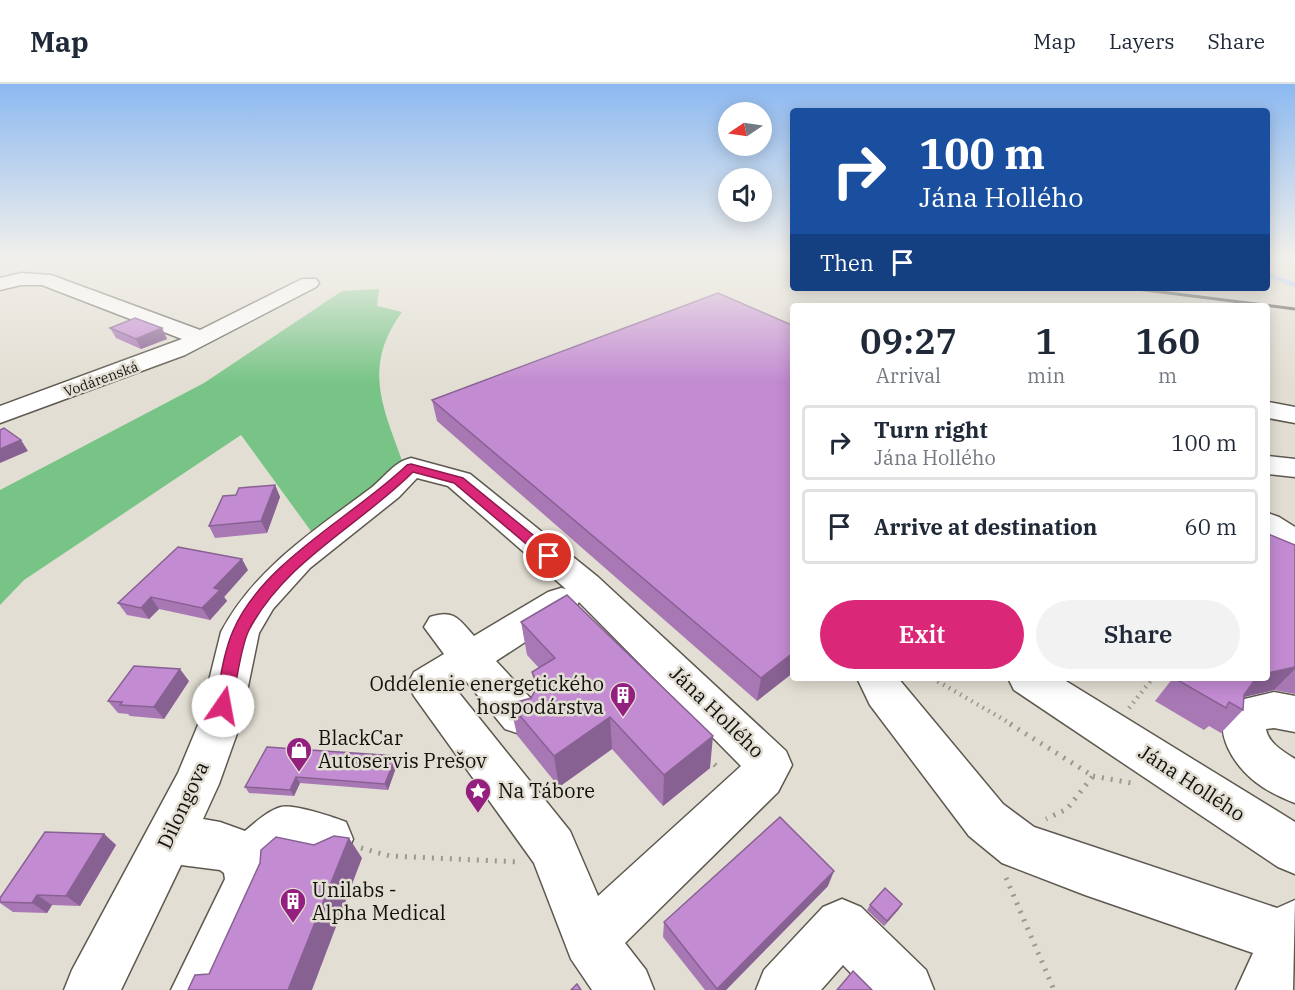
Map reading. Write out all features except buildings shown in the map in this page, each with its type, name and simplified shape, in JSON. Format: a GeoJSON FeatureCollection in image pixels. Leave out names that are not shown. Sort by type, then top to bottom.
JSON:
{"type":"FeatureCollection","features":[{"type":"Feature","properties":{"kind":"street"},"geometry":{"type":"LineString","coordinates":[[93,298],[201,338]]}},
{"type":"Feature","properties":{"kind":"street","name":"Vodárenská"},"geometry":{"type":"LineString","coordinates":[[0,415],[124,371],[201,338],[279,298]]}},
{"type":"Feature","properties":{"kind":"street"},"geometry":{"type":"LineString","coordinates":[[1270,410],[1295,415]]}},
{"type":"Feature","properties":{"kind":"street"},"geometry":{"type":"LineString","coordinates":[[1270,465],[1295,468]]}},
{"type":"Feature","properties":{"kind":"street","name":"Jána Hollého"},"geometry":{"type":"LineString","coordinates":[[411,467],[459,480],[585,586],[770,765],[756,783],[590,940]]}},
{"type":"Feature","properties":{"kind":"street","name":"Dilongova"},"geometry":{"type":"LineString","coordinates":[[92,990],[196,784],[219,725],[240,632],[260,600],[298,560],[388,490],[411,467]]}},
{"type":"Feature","properties":{"kind":"street"},"geometry":{"type":"LineString","coordinates":[[1270,525],[1295,542]]}},
{"type":"Feature","properties":{"kind":"street"},"geometry":{"type":"LineString","coordinates":[[585,586],[456,643],[428,684],[554,848],[590,940],[626,990]]}},
{"type":"Feature","properties":{"kind":"street"},"geometry":{"type":"LineString","coordinates":[[456,643],[519,716]]}},
{"type":"Feature","properties":{"kind":"street"},"geometry":{"type":"LineString","coordinates":[[879,681],[885,693],[997,829],[1018,846],[1074,867],[1292,933],[1264,990]]}},
{"type":"Feature","properties":{"kind":"street","name":"Jána Hollého"},"geometry":{"type":"LineString","coordinates":[[1033,681],[1295,850]]}},
{"type":"Feature","properties":{"kind":"street"},"geometry":{"type":"LineString","coordinates":[[1295,714],[1274,710],[1247,718],[1246,739],[1253,751],[1268,766],[1295,782]]}},
{"type":"Feature","properties":{"kind":"street"},"geometry":{"type":"LineString","coordinates":[[249,860],[283,830],[329,839]]}},
{"type":"Feature","properties":{"kind":"street"},"geometry":{"type":"LineString","coordinates":[[167,840],[218,844],[236,850],[249,860],[250,882],[199,990]]}},
{"type":"Feature","properties":{"kind":"street"},"geometry":{"type":"LineString","coordinates":[[784,990],[842,926],[906,990]]}},
{"type":"Feature","properties":{"kind":"path"},"geometry":{"type":"LineString","coordinates":[[938,681],[974,700],[1093,776],[1067,808],[997,829],[1006,878],[1054,990]]}},
{"type":"Feature","properties":{"kind":"path"},"geometry":{"type":"LineString","coordinates":[[1111,730],[1151,681]]}},
{"type":"Feature","properties":{"kind":"path"},"geometry":{"type":"LineString","coordinates":[[704,754],[712,762]]}},
{"type":"Feature","properties":{"kind":"path"},"geometry":{"type":"LineString","coordinates":[[329,839],[390,855],[560,863]]}},
{"type":"Feature","properties":{"kind":"green space"},"geometry":{"type":"Polygon","coordinates":[[[331,298],[378,298],[377,306],[402,312],[389,332],[379,370],[384,407],[404,466],[316,538],[241,435],[24,580],[0,605],[0,490],[204,383],[331,298]]]}},
{"type":"Feature","properties":{"kind":"railway"},"geometry":{"type":"LineString","coordinates":[[1210,298],[1248,303]]}},
{"type":"Feature","properties":{"kind":"railway"},"geometry":{"type":"LineString","coordinates":[[1270,306],[1295,309]]}},
{"type":"Feature","properties":{"kind":"place","name":"Oddelenie energetického hospodárstva"},"geometry":{"type":"Point","coordinates":[623,718]}},
{"type":"Feature","properties":{"kind":"place","name":"BlackCar Autoservis Prešov"},"geometry":{"type":"Point","coordinates":[299,773]}},
{"type":"Feature","properties":{"kind":"place","name":"Na Tábore"},"geometry":{"type":"Point","coordinates":[478,814]}},
{"type":"Feature","properties":{"kind":"place","name":"Unilabs - Alpha Medical"},"geometry":{"type":"Point","coordinates":[293,924]}},
{"type":"Feature","properties":{"kind":"route"},"geometry":{"type":"LineString","coordinates":[[223,706],[240,632],[260,600],[298,560],[388,490],[411,467],[459,480],[549,556]]}}]}
